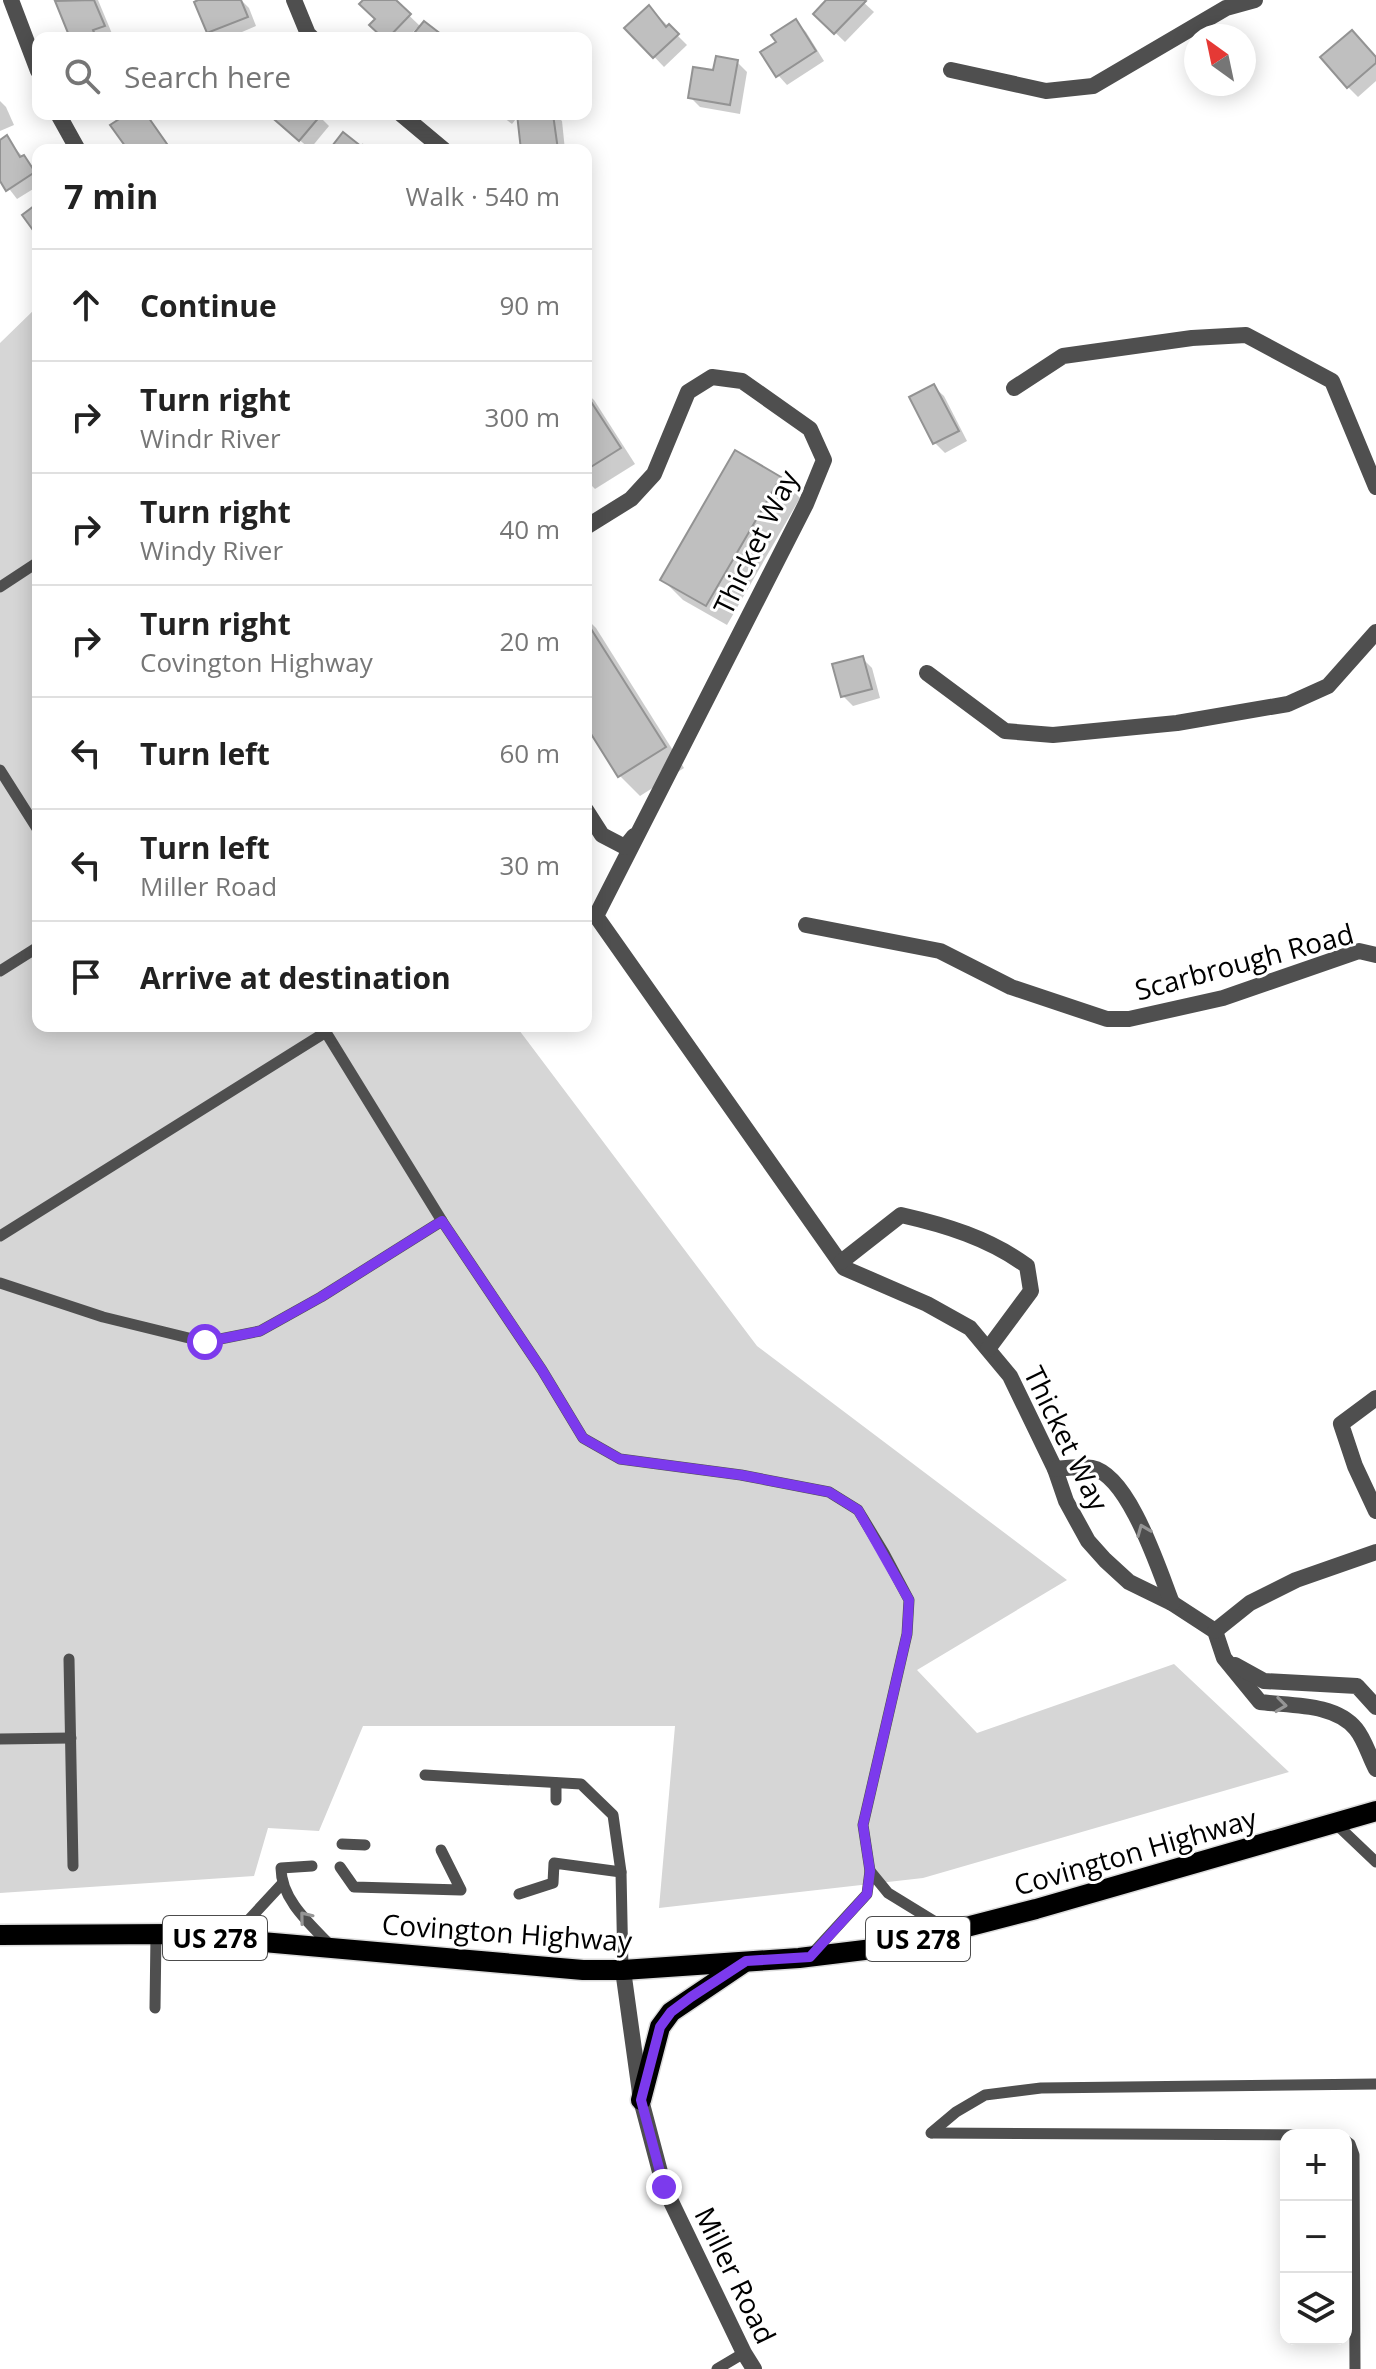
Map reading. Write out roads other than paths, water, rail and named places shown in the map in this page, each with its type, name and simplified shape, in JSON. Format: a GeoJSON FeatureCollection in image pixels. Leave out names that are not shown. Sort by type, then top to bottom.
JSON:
{"type":"FeatureCollection","features":[{"type":"Feature","properties":{"kind":"main road","name":"Covington Highway"},"geometry":{"type":"LineString","coordinates":[[0,1935],[156,1934],[568,1969],[623,1970],[810,1957],[889,1947],[1036,1909],[1376,1811]]}},
{"type":"Feature","properties":{"kind":"main road"},"geometry":{"type":"LineString","coordinates":[[641,2100],[660,2027],[671,2012],[746,1961]]}},
{"type":"Feature","properties":{"kind":"street"},"geometry":{"type":"LineString","coordinates":[[11,0],[32,55]]}},
{"type":"Feature","properties":{"kind":"street"},"geometry":{"type":"LineString","coordinates":[[294,0],[307,32]]}},
{"type":"Feature","properties":{"kind":"street"},"geometry":{"type":"LineString","coordinates":[[951,70],[1046,91],[1093,86],[1226,8],[1255,0]]}},
{"type":"Feature","properties":{"kind":"street"},"geometry":{"type":"LineString","coordinates":[[61,120],[75,144]]}},
{"type":"Feature","properties":{"kind":"street"},"geometry":{"type":"LineString","coordinates":[[408,120],[437,144]]}},
{"type":"Feature","properties":{"kind":"street"},"geometry":{"type":"LineString","coordinates":[[1014,388],[1063,356],[1192,338],[1246,335],[1332,381],[1376,487]]}},
{"type":"Feature","properties":{"kind":"street","name":"Thicket Way"},"geometry":{"type":"LineString","coordinates":[[592,523],[631,499],[654,474],[688,392],[712,377],[742,381],[810,429],[824,460],[806,504],[596,916],[844,1268],[927,1304],[970,1328],[1010,1376],[1055,1469],[1066,1501],[1088,1541],[1129,1582],[1172,1603],[1215,1631]]}},
{"type":"Feature","properties":{"kind":"street"},"geometry":{"type":"LineString","coordinates":[[927,673],[1005,731],[1068,734],[1177,723],[1288,704],[1328,686],[1376,632]]}},
{"type":"Feature","properties":{"kind":"street"},"geometry":{"type":"LineString","coordinates":[[592,819],[602,835],[625,847],[638,832]]}},
{"type":"Feature","properties":{"kind":"street","name":"Scarbrough Road"},"geometry":{"type":"LineString","coordinates":[[806,925],[940,951],[1011,987],[1107,1019],[1129,1019],[1223,998],[1359,951],[1376,955]]}},
{"type":"Feature","properties":{"kind":"street","name":"Thicket Way"},"geometry":{"type":"LineString","coordinates":[[841,1262],[901,1215],[946,1226],[1006,1250],[1027,1266],[1031,1291],[988,1349]]}},
{"type":"Feature","properties":{"kind":"street"},"geometry":{"type":"LineString","coordinates":[[1376,1398],[1341,1424],[1355,1466],[1376,1511]]}},
{"type":"Feature","properties":{"kind":"street"},"geometry":{"type":"LineString","coordinates":[[1055,1469],[1094,1468],[1112,1480],[1135,1511],[1172,1603]]}},
{"type":"Feature","properties":{"kind":"street"},"geometry":{"type":"LineString","coordinates":[[1376,1552],[1296,1580],[1250,1603],[1215,1631],[1224,1658],[1260,1702],[1324,1710],[1345,1718],[1358,1731],[1376,1769]]}},
{"type":"Feature","properties":{"kind":"street"},"geometry":{"type":"LineString","coordinates":[[1224,1658],[1264,1681],[1357,1686],[1376,1707]]}},
{"type":"Feature","properties":{"kind":"street","name":"Miller Road"},"geometry":{"type":"LineString","coordinates":[[623,1970],[641,2100],[664,2187],[754,2369]]}},
{"type":"Feature","properties":{"kind":"lane"},"geometry":{"type":"LineString","coordinates":[[0,587],[32,566]]}},
{"type":"Feature","properties":{"kind":"lane"},"geometry":{"type":"LineString","coordinates":[[0,770],[32,821]]}},
{"type":"Feature","properties":{"kind":"lane"},"geometry":{"type":"LineString","coordinates":[[0,971],[32,951]]}},
{"type":"Feature","properties":{"kind":"lane"},"geometry":{"type":"LineString","coordinates":[[0,1236],[319,1032]]}},
{"type":"Feature","properties":{"kind":"lane"},"geometry":{"type":"LineString","coordinates":[[326,1032],[442,1221],[542,1370],[583,1438],[620,1459],[741,1475],[829,1492],[858,1510],[909,1600],[907,1634],[863,1825],[870,1871],[867,1894],[810,1957]]}},
{"type":"Feature","properties":{"kind":"lane"},"geometry":{"type":"LineString","coordinates":[[0,1283],[103,1317],[205,1342],[260,1331],[321,1297],[442,1221]]}},
{"type":"Feature","properties":{"kind":"lane"},"geometry":{"type":"LineString","coordinates":[[69,1659],[73,1866]]}},
{"type":"Feature","properties":{"kind":"lane"},"geometry":{"type":"LineString","coordinates":[[0,1739],[71,1738]]}},
{"type":"Feature","properties":{"kind":"lane"},"geometry":{"type":"LineString","coordinates":[[425,1775],[581,1784],[613,1815],[621,1872],[623,1970]]}},
{"type":"Feature","properties":{"kind":"lane"},"geometry":{"type":"LineString","coordinates":[[556,1783],[556,1800]]}},
{"type":"Feature","properties":{"kind":"lane"},"geometry":{"type":"LineString","coordinates":[[1335,1823],[1376,1862]]}},
{"type":"Feature","properties":{"kind":"lane"},"geometry":{"type":"LineString","coordinates":[[342,1844],[365,1845]]}},
{"type":"Feature","properties":{"kind":"lane"},"geometry":{"type":"LineString","coordinates":[[340,1867],[354,1887],[461,1890],[441,1850]]}},
{"type":"Feature","properties":{"kind":"lane"},"geometry":{"type":"LineString","coordinates":[[519,1894],[553,1883],[554,1863],[621,1872]]}},
{"type":"Feature","properties":{"kind":"lane"},"geometry":{"type":"LineString","coordinates":[[312,1866],[281,1868],[281,1885],[332,1948]]}},
{"type":"Feature","properties":{"kind":"lane"},"geometry":{"type":"LineString","coordinates":[[870,1871],[888,1893],[950,1931]]}},
{"type":"Feature","properties":{"kind":"lane"},"geometry":{"type":"LineString","coordinates":[[231,1939],[281,1885]]}},
{"type":"Feature","properties":{"kind":"lane"},"geometry":{"type":"LineString","coordinates":[[155,2008],[156,1934]]}},
{"type":"Feature","properties":{"kind":"lane"},"geometry":{"type":"LineString","coordinates":[[1280,2135],[931,2133],[956,2112],[985,2095],[1041,2088],[1376,2084]]}},
{"type":"Feature","properties":{"kind":"lane"},"geometry":{"type":"LineString","coordinates":[[1352,2150],[1355,2369]]}},
{"type":"Feature","properties":{"kind":"lane"},"geometry":{"type":"LineString","coordinates":[[717,2369],[744,2353]]}}]}
